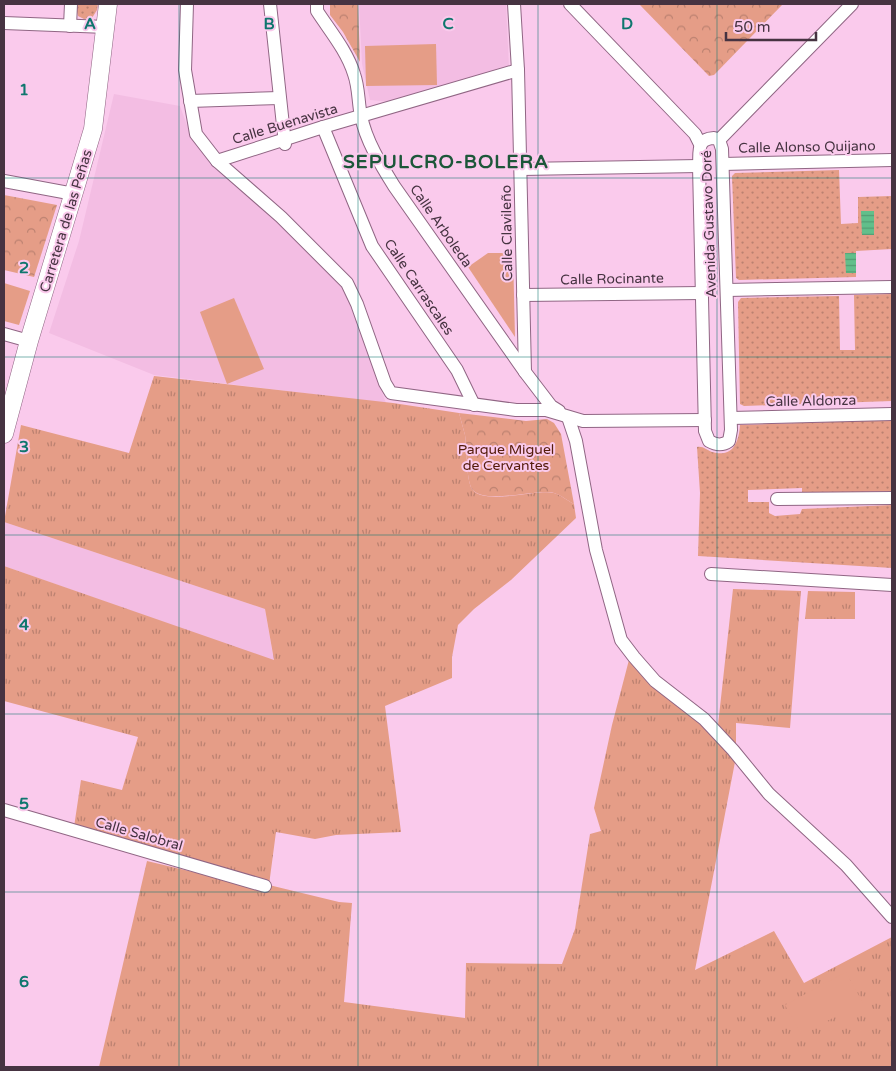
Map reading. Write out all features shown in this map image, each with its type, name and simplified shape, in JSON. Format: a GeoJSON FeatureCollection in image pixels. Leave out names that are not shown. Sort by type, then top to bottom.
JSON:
{"type":"FeatureCollection","features":[{"type":"Feature","properties":{"kind":"main road","name":"Carretera de las Peñas"},"geometry":{"type":"LineString","coordinates":[[4,434],[29,341],[93,129],[108,4]]}},
{"type":"Feature","properties":{"kind":"street"},"geometry":{"type":"LineString","coordinates":[[70,26],[71,4]]}},
{"type":"Feature","properties":{"kind":"street"},"geometry":{"type":"LineString","coordinates":[[187,4],[185,70],[196,134],[217,161],[281,217],[347,283],[357,304],[385,383],[391,393],[516,410],[546,410],[583,421],[705,420]]}},
{"type":"Feature","properties":{"kind":"street"},"geometry":{"type":"LineString","coordinates":[[270,4],[284,142]]}},
{"type":"Feature","properties":{"kind":"street","name":"Calle Arboleda"},"geometry":{"type":"LineString","coordinates":[[317,4],[317,11],[348,58],[354,73],[361,116],[379,162],[525,372],[551,406],[568,417]]}},
{"type":"Feature","properties":{"kind":"street","name":"Calle Clavileño"},"geometry":{"type":"LineString","coordinates":[[514,4],[521,169],[525,372]]}},
{"type":"Feature","properties":{"kind":"street"},"geometry":{"type":"LineString","coordinates":[[570,4],[695,134],[700,144]]}},
{"type":"Feature","properties":{"kind":"street"},"geometry":{"type":"LineString","coordinates":[[719,140],[852,4]]}},
{"type":"Feature","properties":{"kind":"street"},"geometry":{"type":"LineString","coordinates":[[4,23],[106,27]]}},
{"type":"Feature","properties":{"kind":"street","name":"Calle Buenavista"},"geometry":{"type":"LineString","coordinates":[[217,161],[284,142],[323,127],[518,70]]}},
{"type":"Feature","properties":{"kind":"street"},"geometry":{"type":"LineString","coordinates":[[190,101],[279,98]]}},
{"type":"Feature","properties":{"kind":"street","name":"Calle Carrascales"},"geometry":{"type":"LineString","coordinates":[[323,127],[372,246],[457,370],[474,405]]}},
{"type":"Feature","properties":{"kind":"street","name":"Avenida Gustavo Doré"},"geometry":{"type":"LineString","coordinates":[[709,138],[719,140],[722,144],[723,164],[731,436],[729,441],[724,444],[714,444],[706,437],[705,420],[699,166],[700,144],[709,138]]}},
{"type":"Feature","properties":{"kind":"street","name":"Calle Alonso Quijano"},"geometry":{"type":"LineString","coordinates":[[723,164],[892,160]]}},
{"type":"Feature","properties":{"kind":"street"},"geometry":{"type":"LineString","coordinates":[[521,169],[699,166]]}},
{"type":"Feature","properties":{"kind":"street"},"geometry":{"type":"LineString","coordinates":[[4,181],[74,194]]}},
{"type":"Feature","properties":{"kind":"street"},"geometry":{"type":"LineString","coordinates":[[727,290],[892,287]]}},
{"type":"Feature","properties":{"kind":"street","name":"Calle Rocinante"},"geometry":{"type":"LineString","coordinates":[[523,295],[702,292]]}},
{"type":"Feature","properties":{"kind":"street"},"geometry":{"type":"LineString","coordinates":[[4,334],[29,341]]}},
{"type":"Feature","properties":{"kind":"street","name":"Calle Aldonza"},"geometry":{"type":"LineString","coordinates":[[731,418],[892,414]]}},
{"type":"Feature","properties":{"kind":"street"},"geometry":{"type":"LineString","coordinates":[[568,417],[576,441],[596,550],[621,640],[655,681],[704,719],[733,750],[769,794],[846,864],[892,917]]}},
{"type":"Feature","properties":{"kind":"street"},"geometry":{"type":"LineString","coordinates":[[777,499],[892,498]]}},
{"type":"Feature","properties":{"kind":"street"},"geometry":{"type":"LineString","coordinates":[[711,574],[892,585]]}},
{"type":"Feature","properties":{"kind":"street","name":"Calle Salobral"},"geometry":{"type":"LineString","coordinates":[[4,810],[265,886]]}},
{"type":"Feature","properties":{"kind":"shaded area"},"geometry":{"type":"Polygon","coordinates":[[[359,4],[506,4],[509,67],[393,102],[370,100],[362,64],[359,4]]]}},
{"type":"Feature","properties":{"kind":"shaded area"},"geometry":{"type":"Polygon","coordinates":[[[114,94],[180,106],[192,139],[343,285],[386,403],[154,375],[49,333],[79,241],[114,94]]]}},
{"type":"Feature","properties":{"kind":"shaded area"},"geometry":{"type":"Polygon","coordinates":[[[861,211],[874,211],[874,235],[862,235],[861,211]]]}},
{"type":"Feature","properties":{"kind":"shaded area"},"geometry":{"type":"Polygon","coordinates":[[[845,253],[856,253],[856,273],[846,273],[845,253]]]}},
{"type":"Feature","properties":{"kind":"shaded area"},"geometry":{"type":"Polygon","coordinates":[[[4,522],[265,609],[274,661],[4,566],[4,522]]]}},
{"type":"Feature","properties":{"kind":"green space"},"geometry":{"type":"Polygon","coordinates":[[[75,4],[98,4],[92,18],[84,19],[78,16],[75,4]]]}},
{"type":"Feature","properties":{"kind":"green space"},"geometry":{"type":"Polygon","coordinates":[[[330,4],[358,4],[360,62],[343,32],[330,15],[330,4]]]}},
{"type":"Feature","properties":{"kind":"green space"},"geometry":{"type":"Polygon","coordinates":[[[639,4],[783,4],[714,75],[709,76],[639,4]]]}},
{"type":"Feature","properties":{"kind":"green space"},"geometry":{"type":"Polygon","coordinates":[[[436,44],[437,85],[366,86],[365,46],[436,44]]]}},
{"type":"Feature","properties":{"kind":"green space"},"geometry":{"type":"Polygon","coordinates":[[[839,170],[841,224],[858,223],[858,197],[892,196],[892,249],[856,251],[856,277],[739,280],[736,278],[732,176],[735,173],[839,170]]]}},
{"type":"Feature","properties":{"kind":"green space"},"geometry":{"type":"Polygon","coordinates":[[[4,195],[57,205],[34,277],[4,270],[4,195]]]}},
{"type":"Feature","properties":{"kind":"green space"},"geometry":{"type":"Polygon","coordinates":[[[488,253],[513,253],[515,337],[468,267],[488,253]]]}},
{"type":"Feature","properties":{"kind":"green space"},"geometry":{"type":"Polygon","coordinates":[[[4,283],[30,291],[19,325],[4,321],[4,283]]]}},
{"type":"Feature","properties":{"kind":"green space"},"geometry":{"type":"Polygon","coordinates":[[[892,294],[892,401],[744,406],[740,404],[738,302],[741,298],[839,296],[840,350],[855,350],[854,295],[892,294]]]}},
{"type":"Feature","properties":{"kind":"green space"},"geometry":{"type":"Polygon","coordinates":[[[234,298],[264,369],[227,384],[200,312],[234,298]]]}},
{"type":"Feature","properties":{"kind":"green space"},"geometry":{"type":"Polygon","coordinates":[[[154,376],[393,403],[459,413],[465,435],[470,484],[472,489],[478,494],[498,497],[546,492],[559,495],[574,504],[576,518],[511,580],[474,609],[458,625],[452,657],[452,678],[385,706],[401,832],[336,835],[315,839],[276,832],[269,885],[339,902],[352,903],[344,1002],[465,1018],[466,963],[562,964],[575,929],[590,834],[601,831],[594,808],[612,725],[630,656],[703,719],[735,762],[695,970],[774,931],[804,983],[892,937],[892,1067],[99,1067],[147,861],[268,890],[74,827],[81,780],[122,790],[138,737],[4,701],[4,566],[274,660],[265,609],[4,522],[21,425],[129,453],[154,376]]]}},
{"type":"Feature","properties":{"kind":"green space","name":"Parque Miguel de Cervantes"},"geometry":{"type":"Polygon","coordinates":[[[459,413],[526,421],[547,419],[554,423],[561,434],[574,504],[559,495],[546,492],[498,496],[478,494],[472,489],[470,484],[465,435],[459,413]]]}},
{"type":"Feature","properties":{"kind":"green space"},"geometry":{"type":"Polygon","coordinates":[[[892,420],[892,491],[802,494],[802,488],[748,490],[748,502],[769,502],[769,513],[775,516],[800,514],[802,509],[892,505],[892,568],[698,556],[700,493],[697,447],[719,453],[730,451],[736,443],[740,425],[892,420]]]}},
{"type":"Feature","properties":{"kind":"green space"},"geometry":{"type":"Polygon","coordinates":[[[733,589],[801,591],[790,728],[736,723],[736,748],[718,725],[733,589]]]}},
{"type":"Feature","properties":{"kind":"green space"},"geometry":{"type":"Polygon","coordinates":[[[808,591],[855,592],[855,619],[805,619],[808,591]]]}},
{"type":"Feature","properties":{"kind":"green space"},"geometry":{"type":"Polygon","coordinates":[[[846,972],[863,1003],[801,1034],[785,1005],[846,972]]]}},
{"type":"Feature","properties":{"kind":"district","name":"SEPULCRO-BOLERA"},"geometry":{"type":"Point","coordinates":[446,162]}}]}
